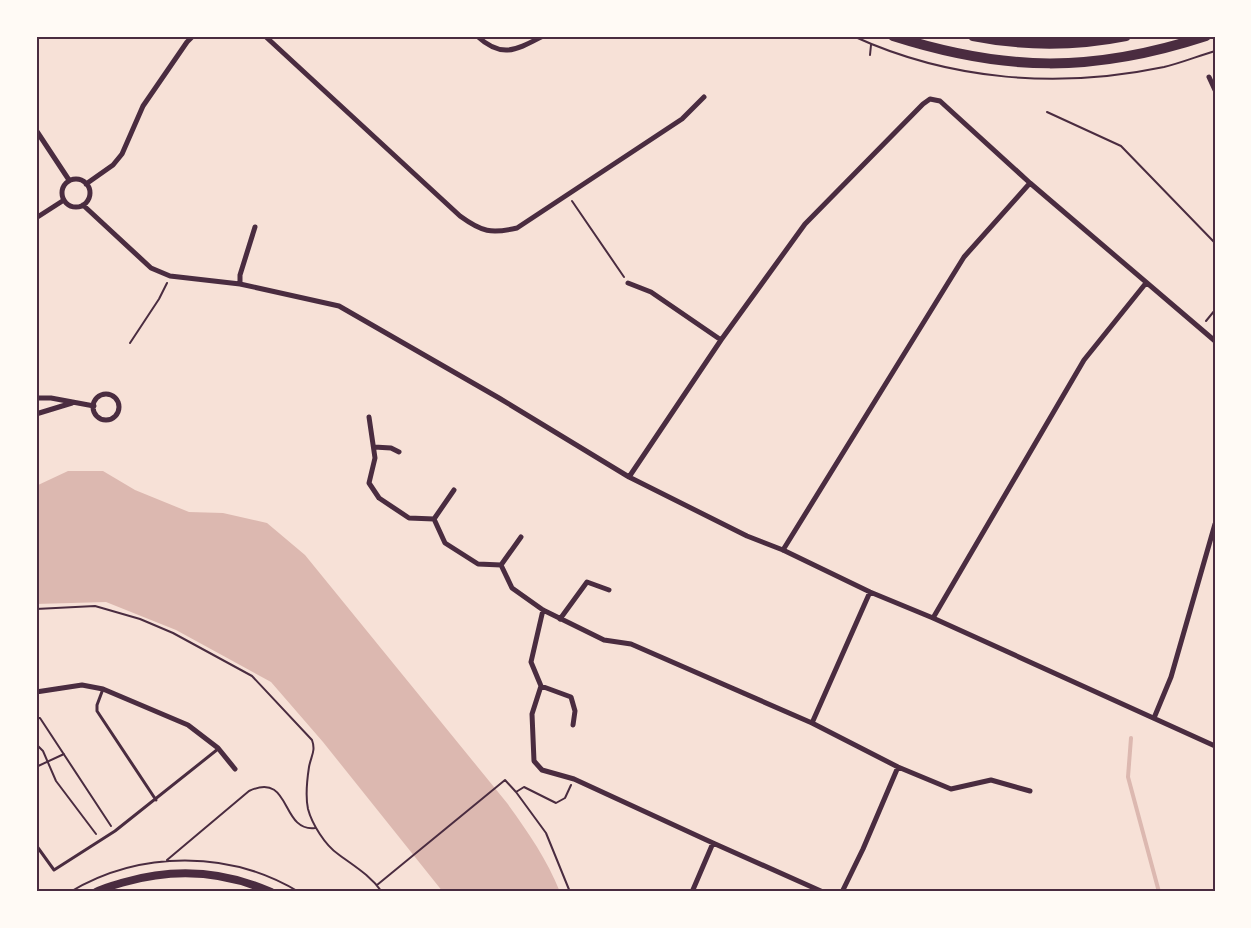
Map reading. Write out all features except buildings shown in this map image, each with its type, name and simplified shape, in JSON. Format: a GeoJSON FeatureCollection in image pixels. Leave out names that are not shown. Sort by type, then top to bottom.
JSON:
{"type":"FeatureCollection","features":[{"type":"Feature","properties":{"kind":"main road"},"geometry":{"type":"LineString","coordinates":[[893,36],[951,53],[988,60],[1056,64],[1084,63],[1143,54],[1206,36]]}},
{"type":"Feature","properties":{"kind":"main road"},"geometry":{"type":"LineString","coordinates":[[973,36],[1049,44],[1084,42],[1126,36]]}},
{"type":"Feature","properties":{"kind":"street"},"geometry":{"type":"LineString","coordinates":[[86,184],[113,165],[122,154],[143,106],[186,42],[193,36]]}},
{"type":"Feature","properties":{"kind":"street"},"geometry":{"type":"LineString","coordinates":[[265,36],[460,216],[474,226],[488,232],[500,232],[518,228],[682,119],[704,97]]}},
{"type":"Feature","properties":{"kind":"street"},"geometry":{"type":"LineString","coordinates":[[478,36],[486,44],[502,51],[521,48],[543,36]]}},
{"type":"Feature","properties":{"kind":"street"},"geometry":{"type":"LineString","coordinates":[[1209,77],[1215,90]]}},
{"type":"Feature","properties":{"kind":"street"},"geometry":{"type":"LineString","coordinates":[[629,477],[722,340],[805,224],[930,99],[940,101],[1030,183],[1215,341]]}},
{"type":"Feature","properties":{"kind":"street"},"geometry":{"type":"LineString","coordinates":[[36,130],[69,180]]}},
{"type":"Feature","properties":{"kind":"street"},"geometry":{"type":"LineString","coordinates":[[83,205],[90,195],[89,189],[86,184],[78,179],[69,180],[62,189],[64,200],[72,206],[83,205],[150,268],[170,276],[240,284],[339,306],[629,477],[747,536],[783,550],[870,592],[933,618],[1215,746]]}},
{"type":"Feature","properties":{"kind":"street"},"geometry":{"type":"LineString","coordinates":[[783,550],[964,258],[1030,183]]}},
{"type":"Feature","properties":{"kind":"street"},"geometry":{"type":"LineString","coordinates":[[36,218],[64,200]]}},
{"type":"Feature","properties":{"kind":"street"},"geometry":{"type":"LineString","coordinates":[[240,284],[240,276],[254,227]]}},
{"type":"Feature","properties":{"kind":"street"},"geometry":{"type":"LineString","coordinates":[[628,283],[651,292],[722,340]]}},
{"type":"Feature","properties":{"kind":"street"},"geometry":{"type":"LineString","coordinates":[[933,618],[1084,360],[1146,284]]}},
{"type":"Feature","properties":{"kind":"street"},"geometry":{"type":"LineString","coordinates":[[109,394],[116,399],[120,407],[117,415],[106,420],[95,414],[94,406],[97,398],[109,394]]}},
{"type":"Feature","properties":{"kind":"street"},"geometry":{"type":"LineString","coordinates":[[36,398],[51,398],[94,406]]}},
{"type":"Feature","properties":{"kind":"street"},"geometry":{"type":"LineString","coordinates":[[36,414],[73,403]]}},
{"type":"Feature","properties":{"kind":"street"},"geometry":{"type":"LineString","coordinates":[[369,417],[375,458],[368,483],[379,498],[409,518],[434,519]]}},
{"type":"Feature","properties":{"kind":"street"},"geometry":{"type":"LineString","coordinates":[[374,447],[391,448],[399,452]]}},
{"type":"Feature","properties":{"kind":"street"},"geometry":{"type":"LineString","coordinates":[[434,519],[454,490]]}},
{"type":"Feature","properties":{"kind":"street"},"geometry":{"type":"LineString","coordinates":[[434,519],[445,543],[478,564],[501,565]]}},
{"type":"Feature","properties":{"kind":"street"},"geometry":{"type":"LineString","coordinates":[[1154,718],[1171,677],[1215,524]]}},
{"type":"Feature","properties":{"kind":"street"},"geometry":{"type":"LineString","coordinates":[[501,565],[521,537]]}},
{"type":"Feature","properties":{"kind":"street"},"geometry":{"type":"LineString","coordinates":[[501,565],[512,588],[543,610],[560,619],[604,640],[631,644],[812,723],[898,767],[951,789],[991,780],[1030,791]]}},
{"type":"Feature","properties":{"kind":"street"},"geometry":{"type":"LineString","coordinates":[[560,619],[588,582],[610,590]]}},
{"type":"Feature","properties":{"kind":"street"},"geometry":{"type":"LineString","coordinates":[[812,723],[870,592]]}},
{"type":"Feature","properties":{"kind":"street"},"geometry":{"type":"LineString","coordinates":[[543,610],[531,662],[540,686],[532,714],[534,761],[542,770],[574,778],[823,892]]}},
{"type":"Feature","properties":{"kind":"street"},"geometry":{"type":"LineString","coordinates":[[36,692],[82,685],[103,689],[188,725],[218,748],[235,769]]}},
{"type":"Feature","properties":{"kind":"street"},"geometry":{"type":"LineString","coordinates":[[540,686],[571,698],[575,711],[572,725]]}},
{"type":"Feature","properties":{"kind":"street"},"geometry":{"type":"LineString","coordinates":[[842,892],[863,849],[898,767]]}},
{"type":"Feature","properties":{"kind":"street"},"geometry":{"type":"LineString","coordinates":[[692,892],[713,843]]}},
{"type":"Feature","properties":{"kind":"street"},"geometry":{"type":"LineString","coordinates":[[96,892],[148,876],[180,873],[221,876],[252,884],[272,892]]}},
{"type":"Feature","properties":{"kind":"lane"},"geometry":{"type":"LineString","coordinates":[[103,689],[96,710],[156,800]]}},
{"type":"Feature","properties":{"kind":"lane"},"geometry":{"type":"LineString","coordinates":[[36,845],[54,870],[115,831],[156,800],[218,748]]}},
{"type":"Feature","properties":{"kind":"path"},"geometry":{"type":"LineString","coordinates":[[870,56],[871,44]]}},
{"type":"Feature","properties":{"kind":"path"},"geometry":{"type":"LineString","coordinates":[[1047,112],[1121,146],[1215,243]]}},
{"type":"Feature","properties":{"kind":"path"},"geometry":{"type":"LineString","coordinates":[[567,195],[628,283]]}},
{"type":"Feature","properties":{"kind":"path"},"geometry":{"type":"LineString","coordinates":[[130,344],[159,299],[170,276]]}},
{"type":"Feature","properties":{"kind":"path"},"geometry":{"type":"LineString","coordinates":[[1199,328],[1215,310]]}},
{"type":"Feature","properties":{"kind":"path"},"geometry":{"type":"LineString","coordinates":[[36,609],[95,606],[140,619],[173,633],[252,676],[312,740],[314,748],[309,766],[306,790],[308,809],[315,828],[336,853],[354,864],[382,892]]}},
{"type":"Feature","properties":{"kind":"path"},"geometry":{"type":"LineString","coordinates":[[36,718],[40,718],[115,831]]}},
{"type":"Feature","properties":{"kind":"path"},"geometry":{"type":"LineString","coordinates":[[36,744],[43,752],[56,781],[100,840]]}},
{"type":"Feature","properties":{"kind":"path"},"geometry":{"type":"LineString","coordinates":[[36,767],[64,754]]}},
{"type":"Feature","properties":{"kind":"path"},"geometry":{"type":"LineString","coordinates":[[516,792],[524,787],[556,803],[565,798],[574,778]]}},
{"type":"Feature","properties":{"kind":"path"},"geometry":{"type":"LineString","coordinates":[[377,886],[506,780],[546,833],[570,892]]}},
{"type":"Feature","properties":{"kind":"path"},"geometry":{"type":"LineString","coordinates":[[167,860],[249,791],[258,787],[269,787],[280,794],[289,808],[292,819],[301,827],[315,828]]}},
{"type":"Feature","properties":{"kind":"shaded area"},"geometry":{"type":"Polygon","coordinates":[[[68,471],[103,471],[135,490],[189,512],[223,513],[267,523],[305,555],[507,803],[530,835],[560,892],[443,892],[323,742],[271,682],[176,630],[106,602],[36,604],[36,486],[68,471]]]}},
{"type":"Feature","properties":{"kind":"waterway"},"geometry":{"type":"LineString","coordinates":[[1131,738],[1128,777],[1159,892]]}}]}
